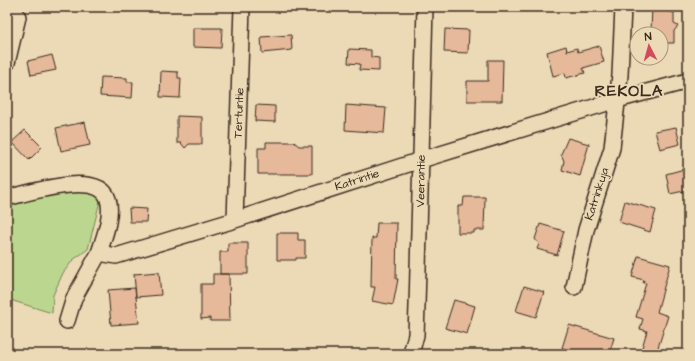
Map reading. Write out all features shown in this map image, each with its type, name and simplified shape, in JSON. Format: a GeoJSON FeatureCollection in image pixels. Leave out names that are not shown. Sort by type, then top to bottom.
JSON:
{"type":"FeatureCollection","features":[{"type":"Feature","properties":{"kind":"street"},"geometry":{"type":"LineString","coordinates":[[7,63],[18,17],[13,7]]}},
{"type":"Feature","properties":{"kind":"street","name":"Tertuntie"},"geometry":{"type":"LineString","coordinates":[[235,220],[242,7]]}},
{"type":"Feature","properties":{"kind":"street","name":"Veerantie"},"geometry":{"type":"LineString","coordinates":[[411,354],[416,335],[425,7]]}},
{"type":"Feature","properties":{"kind":"street","name":"Katrinkuja"},"geometry":{"type":"LineString","coordinates":[[574,287],[586,230],[612,148],[616,100],[620,75],[623,7]]}},
{"type":"Feature","properties":{"kind":"street","name":"Katrintie"},"geometry":{"type":"LineString","coordinates":[[99,253],[116,256],[616,100],[688,81]]}},
{"type":"Feature","properties":{"kind":"street"},"geometry":{"type":"LineString","coordinates":[[7,198],[43,189],[78,184],[96,187],[108,198],[109,210],[99,253],[74,298],[66,321]]}},
{"type":"Feature","properties":{"kind":"green space"},"geometry":{"type":"Polygon","coordinates":[[[82,180],[100,195],[100,201],[88,249],[73,260],[63,273],[53,295],[52,313],[7,299],[7,196],[82,180]]]}},
{"type":"Feature","properties":{"kind":"building"},"geometry":{"type":"Polygon","coordinates":[[[652,7],[669,8],[669,12],[674,12],[674,24],[678,26],[674,31],[674,43],[669,43],[669,26],[651,26],[652,7]]]}},
{"type":"Feature","properties":{"kind":"building"},"geometry":{"type":"Polygon","coordinates":[[[193,28],[222,28],[221,48],[193,47],[193,28]]]}},
{"type":"Feature","properties":{"kind":"building"},"geometry":{"type":"Polygon","coordinates":[[[445,29],[469,30],[468,53],[444,52],[445,29]]]}},
{"type":"Feature","properties":{"kind":"building"},"geometry":{"type":"Polygon","coordinates":[[[291,35],[292,50],[262,53],[261,37],[291,35]]]}},
{"type":"Feature","properties":{"kind":"building"},"geometry":{"type":"Polygon","coordinates":[[[566,46],[567,51],[577,48],[578,52],[599,46],[604,62],[583,68],[585,73],[566,78],[565,73],[553,76],[547,52],[566,46]]]}},
{"type":"Feature","properties":{"kind":"building"},"geometry":{"type":"Polygon","coordinates":[[[349,49],[371,50],[371,57],[379,58],[379,71],[359,70],[360,64],[348,63],[349,49]]]}},
{"type":"Feature","properties":{"kind":"building"},"geometry":{"type":"Polygon","coordinates":[[[52,55],[56,70],[31,75],[28,61],[52,55]]]}},
{"type":"Feature","properties":{"kind":"building"},"geometry":{"type":"Polygon","coordinates":[[[488,60],[503,60],[502,101],[467,101],[467,81],[488,81],[488,60]]]}},
{"type":"Feature","properties":{"kind":"building"},"geometry":{"type":"Polygon","coordinates":[[[161,71],[178,72],[178,78],[181,78],[180,98],[160,97],[161,71]]]}},
{"type":"Feature","properties":{"kind":"building"},"geometry":{"type":"Polygon","coordinates":[[[101,77],[127,78],[127,82],[133,82],[132,98],[100,96],[101,77]]]}},
{"type":"Feature","properties":{"kind":"building"},"geometry":{"type":"Polygon","coordinates":[[[256,105],[275,106],[275,122],[255,121],[256,105]]]}},
{"type":"Feature","properties":{"kind":"building"},"geometry":{"type":"Polygon","coordinates":[[[346,105],[386,108],[384,133],[345,130],[346,105]]]}},
{"type":"Feature","properties":{"kind":"building"},"geometry":{"type":"Polygon","coordinates":[[[177,116],[202,117],[202,144],[189,144],[185,148],[181,143],[177,143],[177,116]]]}},
{"type":"Feature","properties":{"kind":"building"},"geometry":{"type":"Polygon","coordinates":[[[85,122],[90,145],[61,151],[56,128],[85,122]]]}},
{"type":"Feature","properties":{"kind":"building"},"geometry":{"type":"Polygon","coordinates":[[[676,127],[680,144],[660,149],[655,131],[676,127]]]}},
{"type":"Feature","properties":{"kind":"building"},"geometry":{"type":"Polygon","coordinates":[[[25,130],[42,147],[29,160],[12,142],[25,130]]]}},
{"type":"Feature","properties":{"kind":"building"},"geometry":{"type":"Polygon","coordinates":[[[568,138],[589,144],[580,176],[562,170],[564,161],[561,154],[568,138]]]}},
{"type":"Feature","properties":{"kind":"building"},"geometry":{"type":"Polygon","coordinates":[[[266,142],[294,142],[299,146],[312,146],[312,174],[258,174],[258,148],[266,148],[266,142]]]}},
{"type":"Feature","properties":{"kind":"building"},"geometry":{"type":"Polygon","coordinates":[[[688,168],[688,190],[670,194],[666,174],[688,168]]]}},
{"type":"Feature","properties":{"kind":"building"},"geometry":{"type":"Polygon","coordinates":[[[464,197],[485,197],[484,230],[474,230],[474,233],[458,233],[458,206],[463,206],[464,197]]]}},
{"type":"Feature","properties":{"kind":"building"},"geometry":{"type":"Polygon","coordinates":[[[625,201],[656,210],[650,232],[619,222],[625,201]]]}},
{"type":"Feature","properties":{"kind":"building"},"geometry":{"type":"Polygon","coordinates":[[[129,208],[147,209],[146,222],[130,222],[129,208]]]}},
{"type":"Feature","properties":{"kind":"building"},"geometry":{"type":"Polygon","coordinates":[[[377,223],[397,223],[396,279],[398,279],[393,305],[372,301],[375,287],[371,287],[372,238],[376,238],[377,223]]]}},
{"type":"Feature","properties":{"kind":"building"},"geometry":{"type":"Polygon","coordinates":[[[540,224],[564,231],[557,255],[537,249],[539,244],[535,239],[540,224]]]}},
{"type":"Feature","properties":{"kind":"building"},"geometry":{"type":"Polygon","coordinates":[[[277,233],[298,233],[298,240],[305,240],[305,258],[296,258],[296,260],[277,260],[277,233]]]}},
{"type":"Feature","properties":{"kind":"building"},"geometry":{"type":"Polygon","coordinates":[[[228,243],[248,243],[248,274],[220,274],[220,252],[228,252],[228,243]]]}},
{"type":"Feature","properties":{"kind":"building"},"geometry":{"type":"Polygon","coordinates":[[[638,256],[670,265],[657,312],[668,316],[656,354],[640,354],[647,331],[640,329],[643,319],[636,317],[646,283],[643,283],[644,280],[632,277],[638,256]]]}},
{"type":"Feature","properties":{"kind":"building"},"geometry":{"type":"Polygon","coordinates":[[[159,272],[161,295],[136,297],[134,274],[159,272]]]}},
{"type":"Feature","properties":{"kind":"building"},"geometry":{"type":"Polygon","coordinates":[[[213,274],[229,274],[230,321],[210,321],[210,318],[201,319],[201,284],[213,284],[213,274]]]}},
{"type":"Feature","properties":{"kind":"building"},"geometry":{"type":"Polygon","coordinates":[[[524,286],[544,292],[536,317],[516,311],[524,286]]]}},
{"type":"Feature","properties":{"kind":"building"},"geometry":{"type":"Polygon","coordinates":[[[135,288],[139,323],[111,325],[108,290],[135,288]]]}},
{"type":"Feature","properties":{"kind":"building"},"geometry":{"type":"Polygon","coordinates":[[[454,300],[475,306],[467,334],[445,328],[454,300]]]}},
{"type":"Feature","properties":{"kind":"building"},"geometry":{"type":"Polygon","coordinates":[[[569,325],[614,338],[609,354],[580,354],[562,348],[569,325]]]}},
{"type":"Feature","properties":{"kind":"district","name":"REKOLA"},"geometry":{"type":"Point","coordinates":[629,91]}}]}
